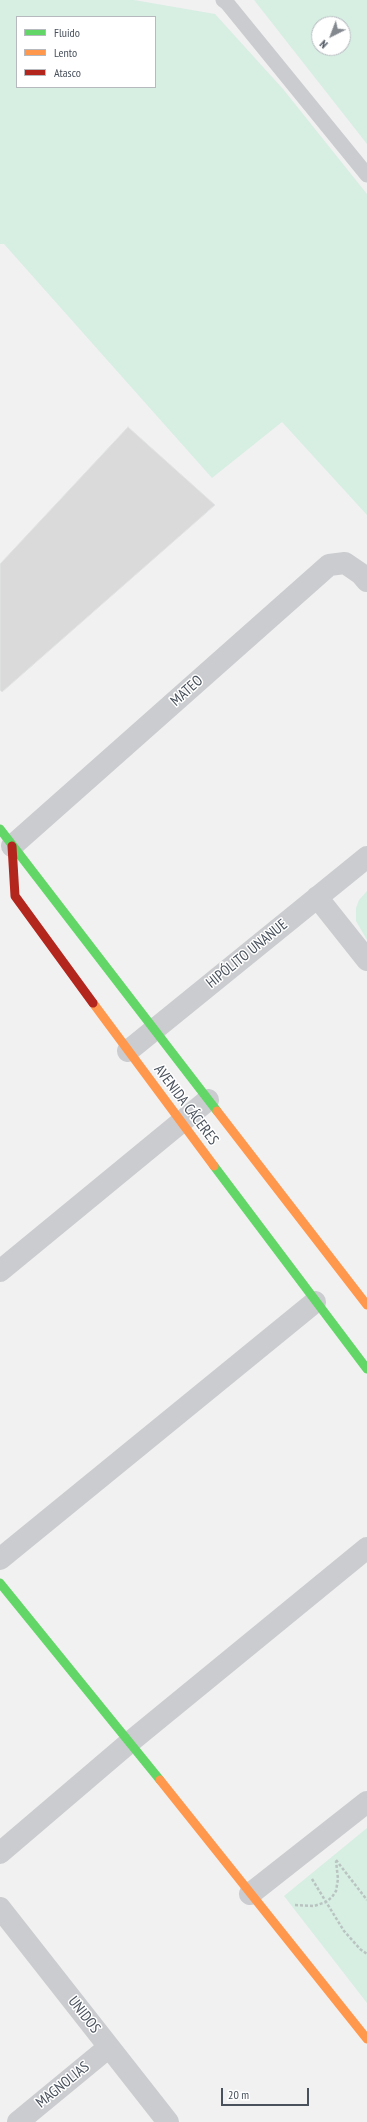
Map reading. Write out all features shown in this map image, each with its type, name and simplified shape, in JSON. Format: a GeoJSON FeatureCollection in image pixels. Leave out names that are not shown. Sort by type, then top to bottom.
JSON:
{"type":"FeatureCollection","features":[{"type":"Feature","properties":{"kind":"street","name":"MATEO"},"geometry":{"type":"LineString","coordinates":[[6,838],[329,566],[345,563],[367,581]]}},
{"type":"Feature","properties":{"kind":"street","name":"AVENIDA CÁCERES"},"geometry":{"type":"LineString","coordinates":[[6,838],[367,1305]]}},
{"type":"Feature","properties":{"kind":"street","name":"AVENIDA CÁCERES"},"geometry":{"type":"LineString","coordinates":[[6,838],[15,896],[128,1051],[182,1121],[315,1302],[367,1369]]}},
{"type":"Feature","properties":{"kind":"street","name":"HIPÓLITO UNANUE"},"geometry":{"type":"LineString","coordinates":[[128,1051],[367,857]]}},
{"type":"Feature","properties":{"kind":"street"},"geometry":{"type":"LineString","coordinates":[[317,897],[367,960]]}},
{"type":"Feature","properties":{"kind":"street"},"geometry":{"type":"LineString","coordinates":[[3,1264],[208,1100]]}},
{"type":"Feature","properties":{"kind":"street"},"geometry":{"type":"LineString","coordinates":[[0,1559],[315,1302]]}},
{"type":"Feature","properties":{"kind":"street"},"geometry":{"type":"LineString","coordinates":[[0,1853],[130,1742],[367,1548]]}},
{"type":"Feature","properties":{"kind":"street"},"geometry":{"type":"LineString","coordinates":[[0,1583],[130,1742],[367,2039]]}},
{"type":"Feature","properties":{"kind":"street"},"geometry":{"type":"LineString","coordinates":[[250,1894],[367,1802]]}},
{"type":"Feature","properties":{"kind":"street","name":"UNIDOS"},"geometry":{"type":"LineString","coordinates":[[0,1908],[168,2122]]}},
{"type":"Feature","properties":{"kind":"street","name":"MAGNOLIAS"},"geometry":{"type":"LineString","coordinates":[[18,2122],[109,2047]]}},
{"type":"Feature","properties":{"kind":"lane"},"geometry":{"type":"LineString","coordinates":[[222,0],[227,3],[367,175]]}},
{"type":"Feature","properties":{"kind":"path"},"geometry":{"type":"LineString","coordinates":[[330,1864],[341,1855]]}},
{"type":"Feature","properties":{"kind":"path"},"geometry":{"type":"LineString","coordinates":[[336,1859],[367,1900]]}},
{"type":"Feature","properties":{"kind":"path"},"geometry":{"type":"LineString","coordinates":[[295,1905],[314,1906],[326,1902],[336,1891],[338,1880],[336,1859]]}},
{"type":"Feature","properties":{"kind":"path"},"geometry":{"type":"LineString","coordinates":[[306,1884],[318,1874]]}},
{"type":"Feature","properties":{"kind":"path"},"geometry":{"type":"LineString","coordinates":[[312,1879],[344,1931],[360,1949],[367,1954]]}},
{"type":"Feature","properties":{"kind":"path"},"geometry":{"type":"LineString","coordinates":[[292,1901],[300,1911]]}},
{"type":"Feature","properties":{"kind":"green space"},"geometry":{"type":"Polygon","coordinates":[[[0,0],[134,0],[215,14],[283,89],[367,194],[367,515],[282,422],[212,478],[4,244],[0,244],[0,0]]]}},
{"type":"Feature","properties":{"kind":"green space"},"geometry":{"type":"Polygon","coordinates":[[[254,0],[367,0],[367,144],[254,0]]]}},
{"type":"Feature","properties":{"kind":"green space"},"geometry":{"type":"Polygon","coordinates":[[[367,891],[367,940],[356,921],[356,908],[359,900],[367,891]]]}},
{"type":"Feature","properties":{"kind":"green space"},"geometry":{"type":"Polygon","coordinates":[[[367,1828],[367,2003],[284,1896],[367,1828]]]}},
{"type":"Feature","properties":{"kind":"building"},"geometry":{"type":"Polygon","coordinates":[[[128,427],[215,505],[2,692],[0,690],[0,564],[128,427]]]}},
{"type":"Feature","properties":{"kind":"traffic: fast"},"geometry":{"type":"LineString","coordinates":[[0,829],[217,1111]]}},
{"type":"Feature","properties":{"kind":"traffic: fast"},"geometry":{"type":"LineString","coordinates":[[214,1166],[367,1369]]}},
{"type":"Feature","properties":{"kind":"traffic: fast"},"geometry":{"type":"LineString","coordinates":[[0,1583],[160,1780]]}},
{"type":"Feature","properties":{"kind":"traffic: slow"},"geometry":{"type":"LineString","coordinates":[[93,1003],[214,1166]]}},
{"type":"Feature","properties":{"kind":"traffic: slow"},"geometry":{"type":"LineString","coordinates":[[217,1111],[367,1305]]}},
{"type":"Feature","properties":{"kind":"traffic: slow"},"geometry":{"type":"LineString","coordinates":[[160,1780],[367,2039]]}},
{"type":"Feature","properties":{"kind":"traffic: jam"},"geometry":{"type":"LineString","coordinates":[[12,846],[15,896],[93,1003]]}}]}
